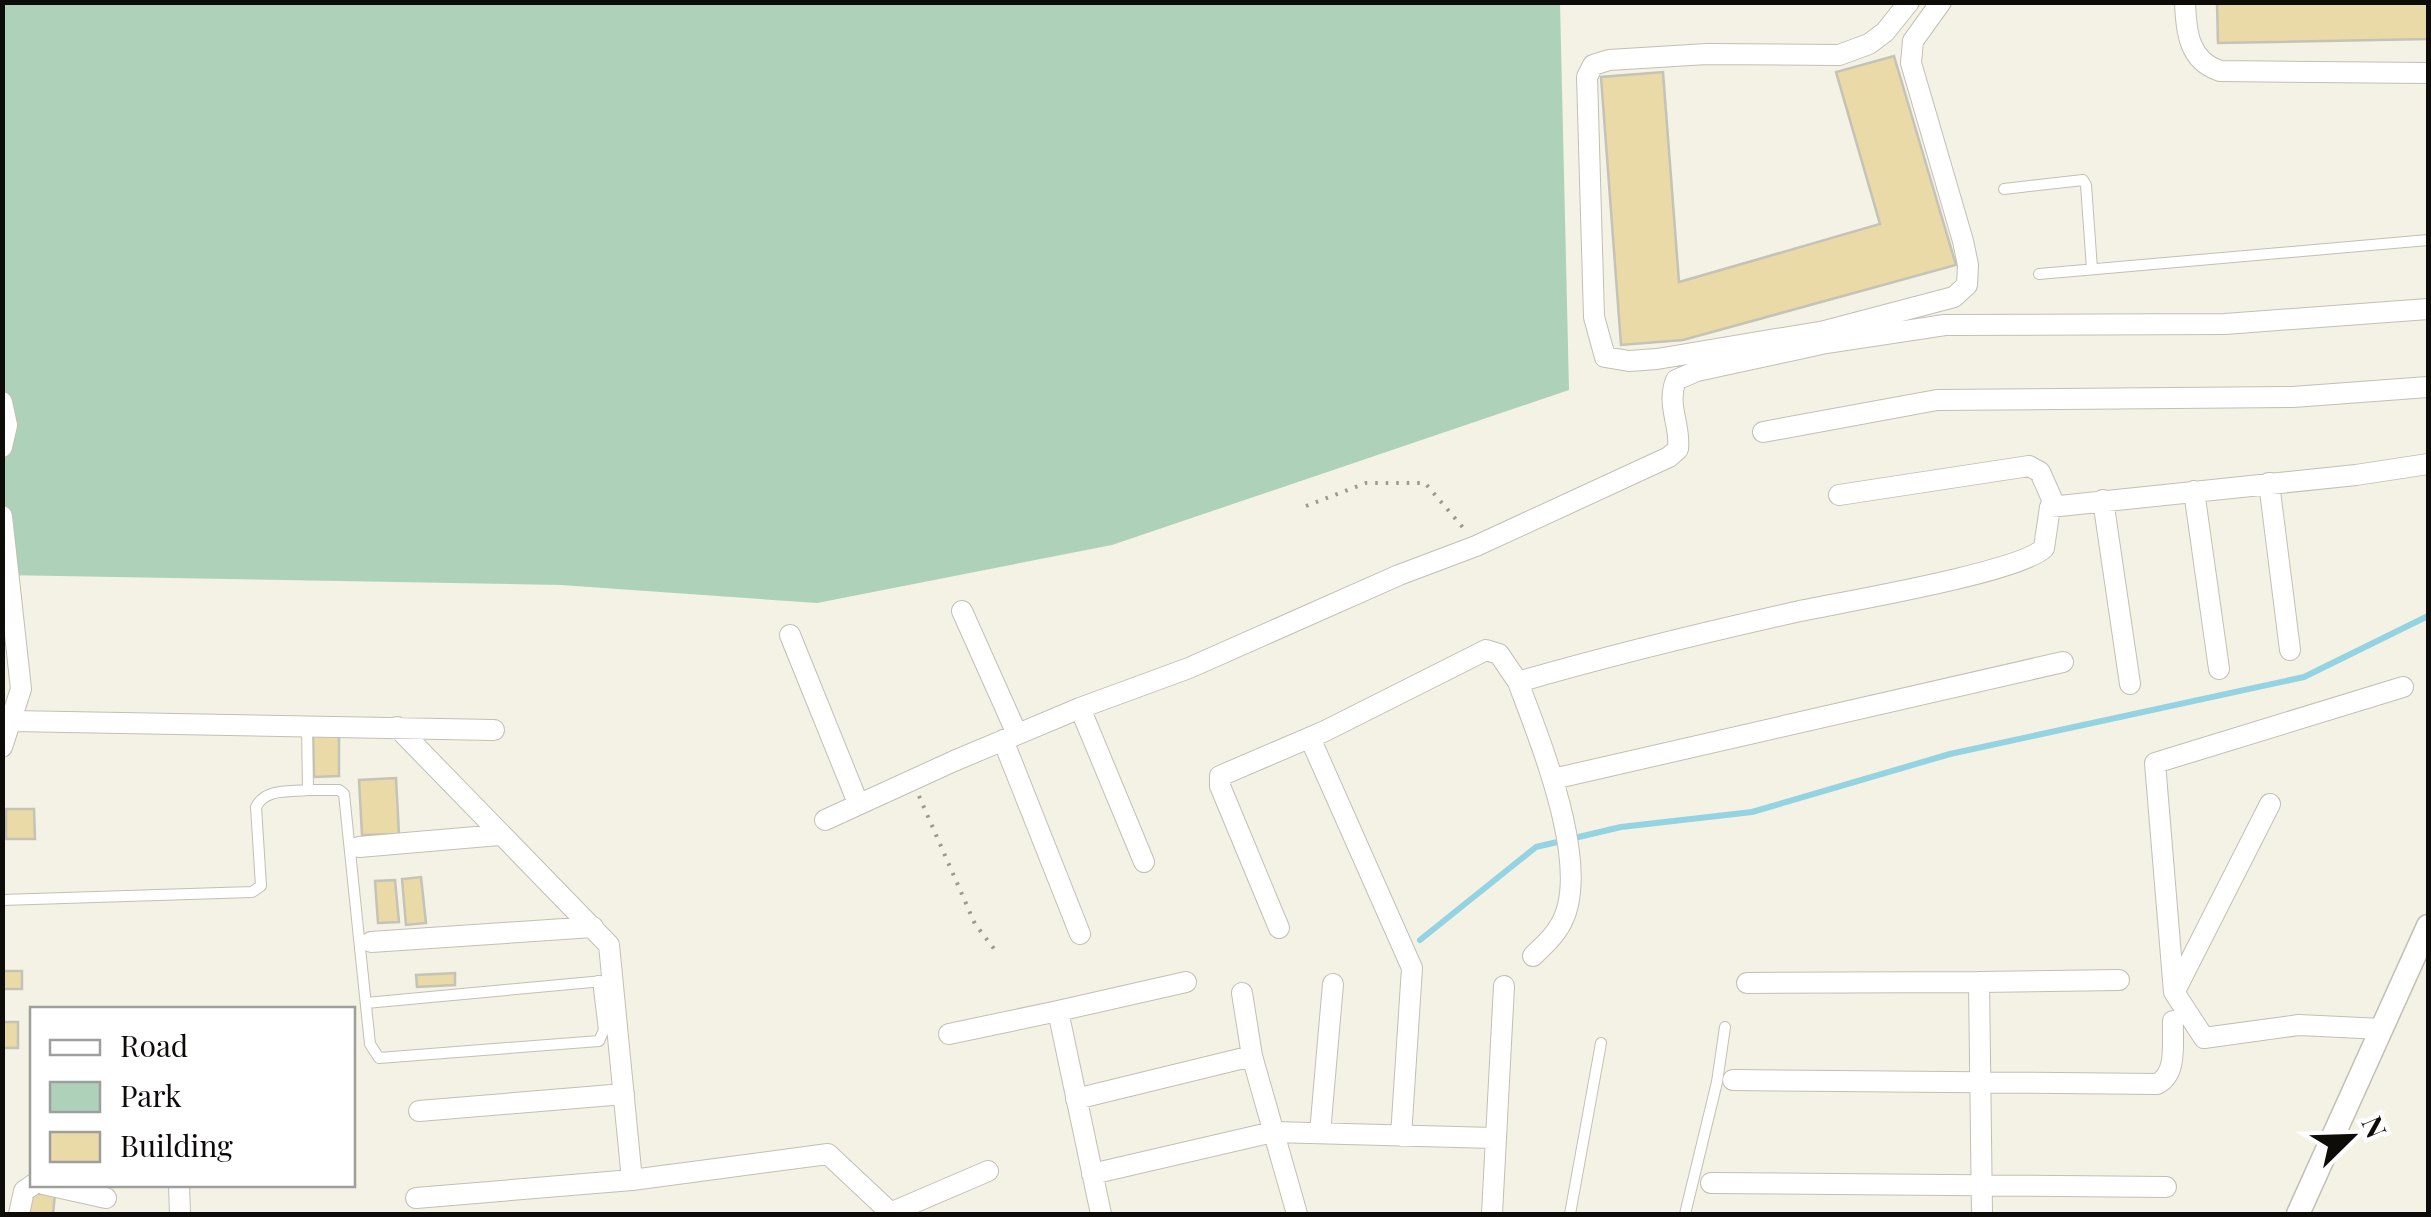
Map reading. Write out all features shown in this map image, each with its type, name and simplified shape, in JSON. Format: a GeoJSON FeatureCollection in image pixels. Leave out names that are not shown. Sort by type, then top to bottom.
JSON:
{"type":"FeatureCollection","features":[{"type":"Feature","properties":{"kind":"street"},"geometry":{"type":"LineString","coordinates":[[1909,2],[1885,32],[1868,44],[1839,55],[1707,54],[1592,64],[1587,92],[1594,317],[1606,357],[1629,362],[1656,359],[1825,331],[1954,297],[1966,286],[1968,265],[1963,241],[1911,63],[1913,41],[1941,2]]}},
{"type":"Feature","properties":{"kind":"street"},"geometry":{"type":"LineString","coordinates":[[2185,2],[2186,29],[2197,57],[2206,66],[2220,71],[2428,73]]}},
{"type":"Feature","properties":{"kind":"street"},"geometry":{"type":"LineString","coordinates":[[826,820],[1010,737],[1188,668],[1399,574],[1476,546],[1669,457],[1678,449],[1680,434],[1671,393],[1676,380],[1697,371],[1826,343],[1945,325],[2224,324],[2428,309]]}},
{"type":"Feature","properties":{"kind":"street"},"geometry":{"type":"LineString","coordinates":[[1763,432],[1937,400],[2293,397],[2428,387]]}},
{"type":"Feature","properties":{"kind":"street"},"geometry":{"type":"LineString","coordinates":[[2,402],[7,425],[2,447]]}},
{"type":"Feature","properties":{"kind":"street"},"geometry":{"type":"LineString","coordinates":[[1518,682],[1714,631],[2024,560],[2044,548],[2050,507],[2428,464]]}},
{"type":"Feature","properties":{"kind":"street"},"geometry":{"type":"LineString","coordinates":[[1839,495],[2029,466],[2040,472],[2055,506]]}},
{"type":"Feature","properties":{"kind":"street"},"geometry":{"type":"LineString","coordinates":[[2269,483],[2290,650]]}},
{"type":"Feature","properties":{"kind":"street"},"geometry":{"type":"LineString","coordinates":[[2194,491],[2219,669]]}},
{"type":"Feature","properties":{"kind":"street"},"geometry":{"type":"LineString","coordinates":[[2103,500],[2130,684]]}},
{"type":"Feature","properties":{"kind":"street"},"geometry":{"type":"LineString","coordinates":[[2,516],[21,689],[2,747]]}},
{"type":"Feature","properties":{"kind":"street"},"geometry":{"type":"LineString","coordinates":[[962,612],[1080,934]]}},
{"type":"Feature","properties":{"kind":"street"},"geometry":{"type":"LineString","coordinates":[[790,635],[858,804]]}},
{"type":"Feature","properties":{"kind":"street"},"geometry":{"type":"LineString","coordinates":[[1279,928],[1220,786],[1220,776],[1310,738],[1486,650],[1500,654],[1518,682],[1553,779],[1573,873],[1570,899],[1560,926],[1533,956]]}},
{"type":"Feature","properties":{"kind":"street"},"geometry":{"type":"LineString","coordinates":[[1553,779],[2063,662]]}},
{"type":"Feature","properties":{"kind":"street"},"geometry":{"type":"LineString","coordinates":[[2382,1029],[2299,1026],[2204,1038],[2174,992],[2155,764],[2403,687]]}},
{"type":"Feature","properties":{"kind":"street"},"geometry":{"type":"LineString","coordinates":[[1080,708],[1144,862]]}},
{"type":"Feature","properties":{"kind":"street"},"geometry":{"type":"LineString","coordinates":[[13,722],[494,730]]}},
{"type":"Feature","properties":{"kind":"street"},"geometry":{"type":"LineString","coordinates":[[397,727],[499,835],[594,927],[608,946],[610,1022],[624,1094],[632,1180]]}},
{"type":"Feature","properties":{"kind":"street"},"geometry":{"type":"LineString","coordinates":[[1310,738],[1412,968],[1401,1136]]}},
{"type":"Feature","properties":{"kind":"street"},"geometry":{"type":"LineString","coordinates":[[2174,992],[2270,804]]}},
{"type":"Feature","properties":{"kind":"street"},"geometry":{"type":"LineString","coordinates":[[359,847],[499,835]]}},
{"type":"Feature","properties":{"kind":"street"},"geometry":{"type":"LineString","coordinates":[[2298,1214],[2428,926]]}},
{"type":"Feature","properties":{"kind":"street"},"geometry":{"type":"LineString","coordinates":[[371,942],[594,927]]}},
{"type":"Feature","properties":{"kind":"street"},"geometry":{"type":"LineString","coordinates":[[1747,983],[2119,980]]}},
{"type":"Feature","properties":{"kind":"street"},"geometry":{"type":"LineString","coordinates":[[949,1034],[1186,982]]}},
{"type":"Feature","properties":{"kind":"street"},"geometry":{"type":"LineString","coordinates":[[1979,982],[1982,1214]]}},
{"type":"Feature","properties":{"kind":"street"},"geometry":{"type":"LineString","coordinates":[[1320,1133],[1332,984]]}},
{"type":"Feature","properties":{"kind":"street"},"geometry":{"type":"LineString","coordinates":[[1492,1214],[1504,986]]}},
{"type":"Feature","properties":{"kind":"street"},"geometry":{"type":"LineString","coordinates":[[1242,994],[1252,1056],[1298,1214]]}},
{"type":"Feature","properties":{"kind":"street"},"geometry":{"type":"LineString","coordinates":[[1058,1011],[1100,1214]]}},
{"type":"Feature","properties":{"kind":"street"},"geometry":{"type":"LineString","coordinates":[[1733,1080],[2157,1084],[2169,1076],[2173,1021]]}},
{"type":"Feature","properties":{"kind":"street"},"geometry":{"type":"LineString","coordinates":[[1076,1099],[1252,1056]]}},
{"type":"Feature","properties":{"kind":"street"},"geometry":{"type":"LineString","coordinates":[[419,1110],[624,1094]]}},
{"type":"Feature","properties":{"kind":"street"},"geometry":{"type":"LineString","coordinates":[[1092,1174],[1273,1132],[1494,1138]]}},
{"type":"Feature","properties":{"kind":"street"},"geometry":{"type":"LineString","coordinates":[[416,1198],[632,1180],[828,1154],[891,1214],[988,1171]]}},
{"type":"Feature","properties":{"kind":"street"},"geometry":{"type":"LineString","coordinates":[[1711,1183],[2166,1187]]}},
{"type":"Feature","properties":{"kind":"street"},"geometry":{"type":"LineString","coordinates":[[19,1214],[24,1192],[30,1187]]}},
{"type":"Feature","properties":{"kind":"street"},"geometry":{"type":"LineString","coordinates":[[56,1187],[106,1198]]}},
{"type":"Feature","properties":{"kind":"street"},"geometry":{"type":"LineString","coordinates":[[178,1187],[180,1214]]}},
{"type":"Feature","properties":{"kind":"lane"},"geometry":{"type":"LineString","coordinates":[[2004,189],[2083,180],[2092,270]]}},
{"type":"Feature","properties":{"kind":"lane"},"geometry":{"type":"LineString","coordinates":[[2039,274],[2428,240]]}},
{"type":"Feature","properties":{"kind":"lane"},"geometry":{"type":"LineString","coordinates":[[306,726],[308,790]]}},
{"type":"Feature","properties":{"kind":"lane"},"geometry":{"type":"LineString","coordinates":[[2,900],[252,892],[261,886],[256,819],[260,799],[268,794],[339,790],[344,794],[370,1044],[378,1058],[587,1043],[599,1040],[610,1022]]}},
{"type":"Feature","properties":{"kind":"lane"},"geometry":{"type":"LineString","coordinates":[[366,1003],[606,981]]}},
{"type":"Feature","properties":{"kind":"lane"},"geometry":{"type":"LineString","coordinates":[[1685,1214],[1717,1082],[1725,1026]]}},
{"type":"Feature","properties":{"kind":"lane"},"geometry":{"type":"LineString","coordinates":[[1570,1214],[1601,1043]]}},
{"type":"Feature","properties":{"kind":"path"},"geometry":{"type":"LineString","coordinates":[[1306,506],[1366,483],[1425,482],[1476,546]]}},
{"type":"Feature","properties":{"kind":"path"},"geometry":{"type":"LineString","coordinates":[[904,783],[924,806],[975,924],[995,950]]}},
{"type":"Feature","properties":{"kind":"green space"},"geometry":{"type":"Polygon","coordinates":[[[3,3],[1560,3],[1569,390],[1112,545],[817,603],[561,585],[3,575],[3,3]]]}},
{"type":"Feature","properties":{"kind":"building"},"geometry":{"type":"Polygon","coordinates":[[[2217,2],[2428,2],[2428,39],[2218,43],[2217,2]]]}},
{"type":"Feature","properties":{"kind":"building"},"geometry":{"type":"Polygon","coordinates":[[[1894,56],[1956,265],[1683,340],[1621,345],[1601,77],[1663,72],[1679,282],[1880,224],[1836,72],[1894,56]]]}},
{"type":"Feature","properties":{"kind":"building"},"geometry":{"type":"Polygon","coordinates":[[[313,733],[339,733],[339,776],[314,777],[313,733]]]}},
{"type":"Feature","properties":{"kind":"building"},"geometry":{"type":"Polygon","coordinates":[[[396,778],[399,834],[362,835],[359,780],[396,778]]]}},
{"type":"Feature","properties":{"kind":"building"},"geometry":{"type":"Polygon","coordinates":[[[6,809],[34,809],[35,839],[6,839],[6,809]]]}},
{"type":"Feature","properties":{"kind":"building"},"geometry":{"type":"Polygon","coordinates":[[[421,877],[426,923],[406,925],[402,879],[421,877]]]}},
{"type":"Feature","properties":{"kind":"building"},"geometry":{"type":"Polygon","coordinates":[[[395,880],[399,922],[378,923],[375,881],[395,880]]]}},
{"type":"Feature","properties":{"kind":"building"},"geometry":{"type":"Polygon","coordinates":[[[2,971],[22,971],[22,989],[2,989],[2,971]]]}},
{"type":"Feature","properties":{"kind":"building"},"geometry":{"type":"Polygon","coordinates":[[[455,973],[455,985],[417,987],[416,975],[455,973]]]}},
{"type":"Feature","properties":{"kind":"building"},"geometry":{"type":"Polygon","coordinates":[[[2,1022],[18,1022],[18,1048],[2,1048],[2,1022]]]}},
{"type":"Feature","properties":{"kind":"building"},"geometry":{"type":"Polygon","coordinates":[[[29,1191],[55,1194],[53,1214],[27,1214],[29,1191]]]}},
{"type":"Feature","properties":{"kind":"waterway"},"geometry":{"type":"LineString","coordinates":[[1420,940],[1536,847],[1621,827],[1752,812],[1950,754],[2304,677],[2428,616]]}}]}
